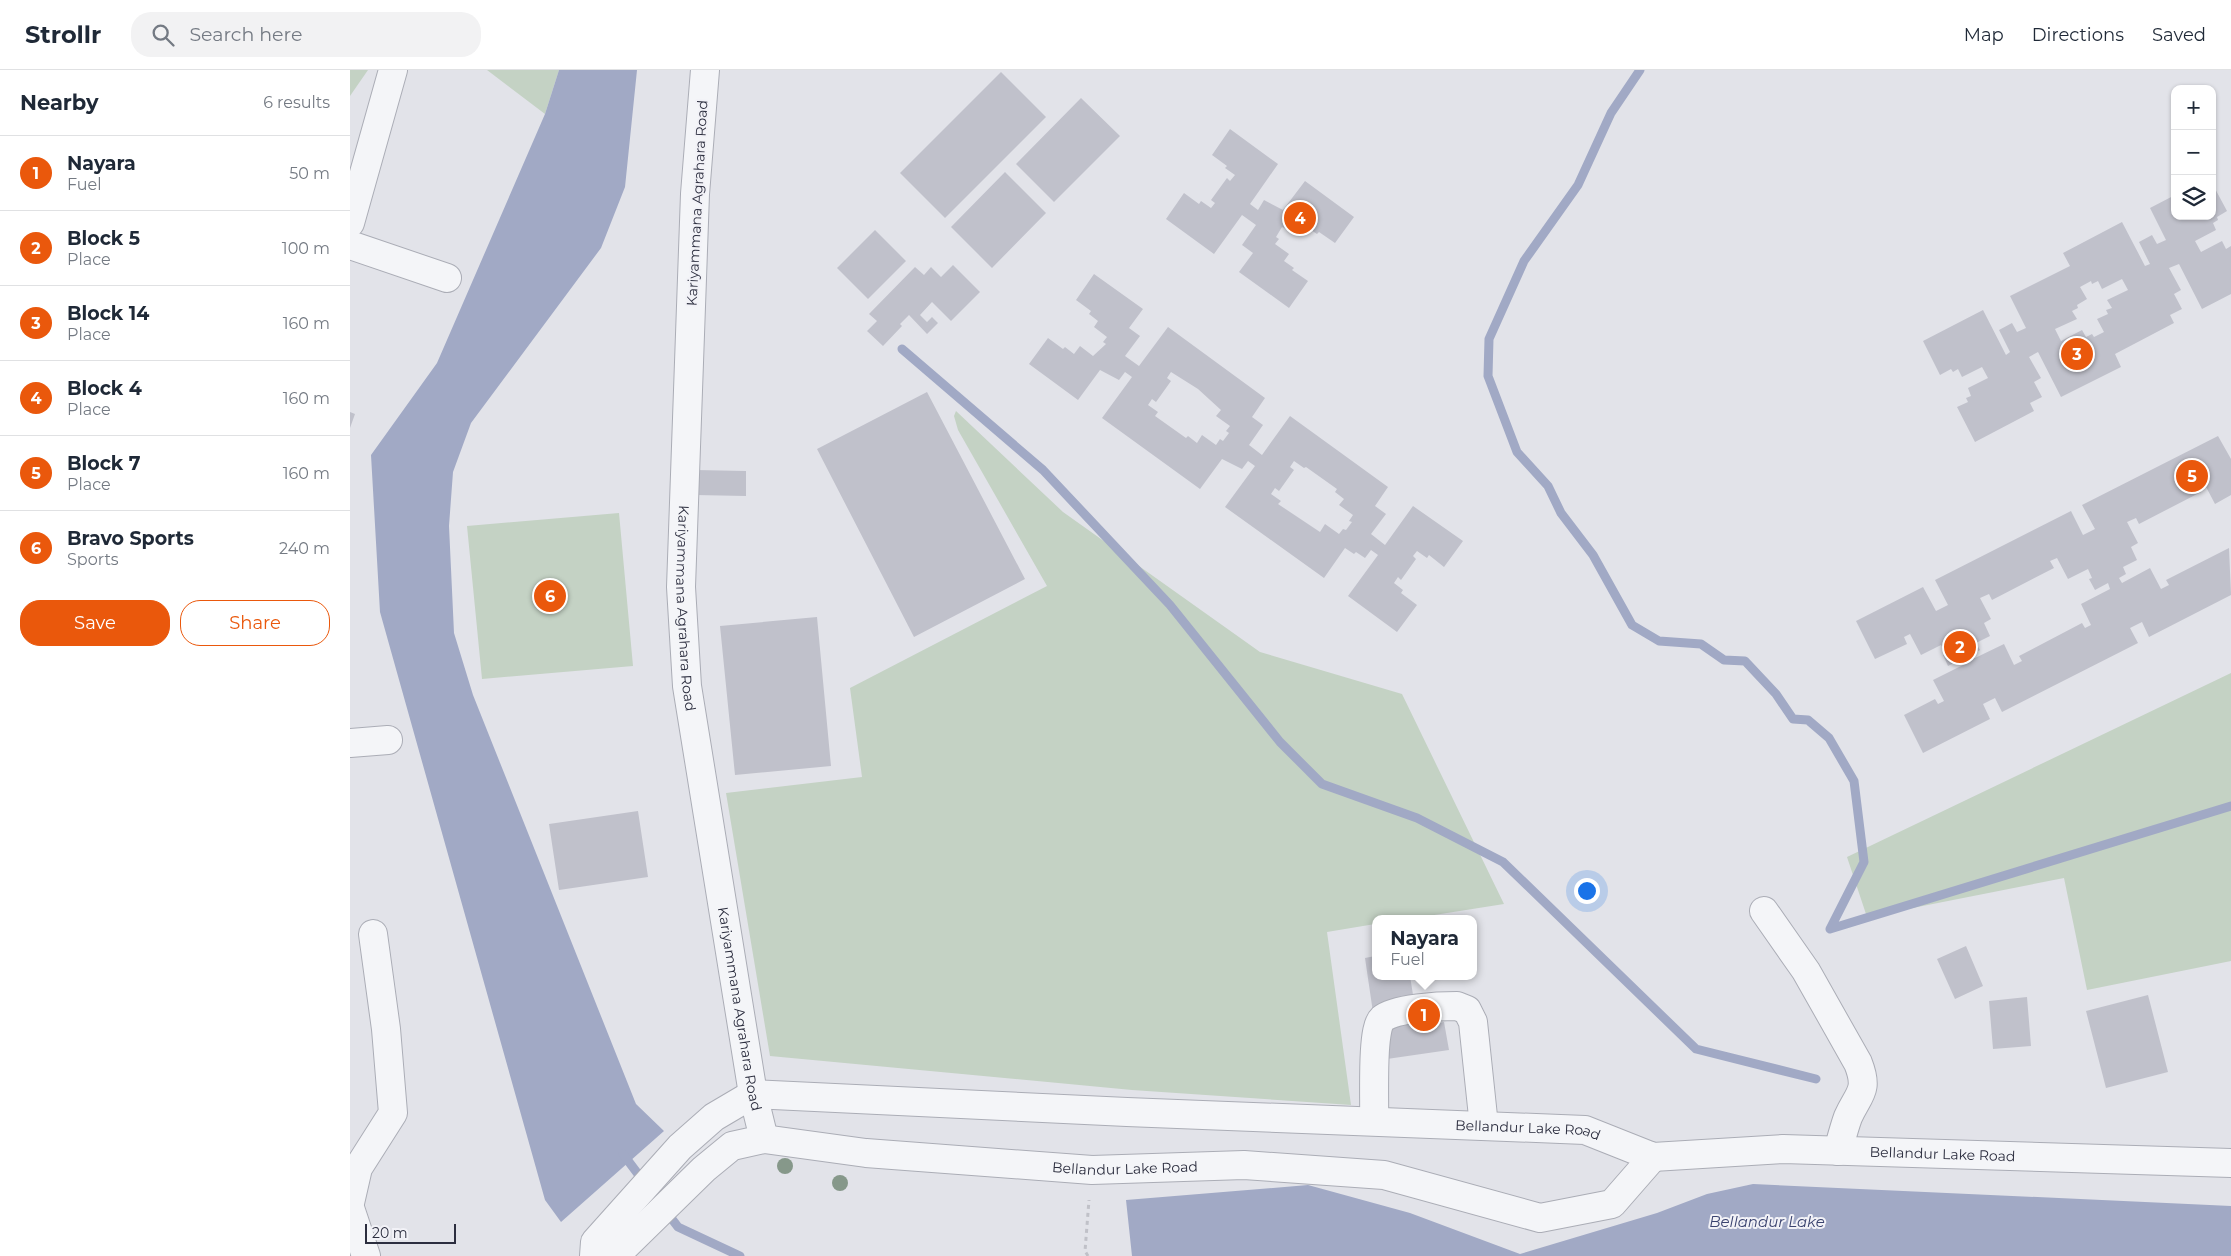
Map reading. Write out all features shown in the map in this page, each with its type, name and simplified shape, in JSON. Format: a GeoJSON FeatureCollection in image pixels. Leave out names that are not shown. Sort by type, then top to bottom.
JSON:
{"type":"FeatureCollection","features":[{"type":"Feature","properties":{"kind":"street"},"geometry":{"type":"LineString","coordinates":[[350,223],[393,70]]}},
{"type":"Feature","properties":{"kind":"street","name":"Kariyammana Agrahara Road"},"geometry":{"type":"LineString","coordinates":[[705,70],[694,194],[681,587],[687,686],[753,1094],[764,1139]]}},
{"type":"Feature","properties":{"kind":"street"},"geometry":{"type":"LineString","coordinates":[[350,246],[448,278]]}},
{"type":"Feature","properties":{"kind":"street"},"geometry":{"type":"LineString","coordinates":[[350,743],[388,740]]}},
{"type":"Feature","properties":{"kind":"street"},"geometry":{"type":"LineString","coordinates":[[1764,911],[1806,971],[1858,1063],[1864,1078],[1863,1092],[1848,1118],[1838,1151]]}},
{"type":"Feature","properties":{"kind":"street"},"geometry":{"type":"LineString","coordinates":[[350,1203],[358,1168],[393,1113],[386,1029],[373,934]]}},
{"type":"Feature","properties":{"kind":"street"},"geometry":{"type":"LineString","coordinates":[[1374,1121],[1375,1047],[1377,1028],[1382,1019],[1395,1013],[1457,1006],[1467,1010],[1473,1022],[1484,1126]]}},
{"type":"Feature","properties":{"kind":"street"},"geometry":{"type":"LineString","coordinates":[[601,1251],[680,1147],[714,1117],[753,1094]]}},
{"type":"Feature","properties":{"kind":"street","name":"Bellandur Lake Road"},"geometry":{"type":"LineString","coordinates":[[753,1094],[1127,1112],[1585,1130],[1652,1156],[1783,1149],[2231,1163]]}},
{"type":"Feature","properties":{"kind":"street","name":"Bellandur Lake Road"},"geometry":{"type":"LineString","coordinates":[[601,1251],[732,1146],[764,1139],[866,1153],[1092,1170],[1244,1165],[1384,1175],[1540,1218],[1612,1204],[1652,1156]]}},
{"type":"Feature","properties":{"kind":"street"},"geometry":{"type":"LineString","coordinates":[[350,1208],[366,1256]]}},
{"type":"Feature","properties":{"kind":"path"},"geometry":{"type":"LineString","coordinates":[[1088,1256],[1085,1251],[1092,1170]]}},
{"type":"Feature","properties":{"kind":"green space"},"geometry":{"type":"Polygon","coordinates":[[[350,70],[368,70],[350,96],[350,70]]]}},
{"type":"Feature","properties":{"kind":"green space"},"geometry":{"type":"Polygon","coordinates":[[[487,70],[559,70],[545,114],[487,70]]]}},
{"type":"Feature","properties":{"kind":"green space"},"geometry":{"type":"Polygon","coordinates":[[[956,411],[1063,512],[1260,652],[1402,694],[1504,904],[1434,915],[1372,915],[1372,924],[1327,932],[1351,1105],[1132,1090],[770,1056],[726,793],[862,777],[850,688],[1047,586],[958,430],[954,416],[956,411]]]}},
{"type":"Feature","properties":{"kind":"green space"},"geometry":{"type":"Polygon","coordinates":[[[619,513],[633,666],[482,679],[467,526],[619,513]]]}},
{"type":"Feature","properties":{"kind":"green space"},"geometry":{"type":"Polygon","coordinates":[[[2231,673],[2231,961],[2087,990],[2064,878],[1867,917],[1847,857],[2231,673]]]}},
{"type":"Feature","properties":{"kind":"water"},"geometry":{"type":"Polygon","coordinates":[[[559,70],[637,70],[625,187],[601,248],[471,423],[453,472],[449,526],[454,633],[473,695],[636,1104],[664,1131],[561,1222],[545,1200],[380,612],[371,455],[437,363],[545,114],[559,70]]]}},
{"type":"Feature","properties":{"kind":"water","name":"Bellandur Lake"},"geometry":{"type":"Polygon","coordinates":[[[1753,1184],[2231,1206],[2231,1256],[1132,1256],[1126,1200],[1308,1185],[1410,1213],[1520,1254],[1657,1213],[1707,1194],[1753,1184]]]}},
{"type":"Feature","properties":{"kind":"building"},"geometry":{"type":"Polygon","coordinates":[[[1001,72],[1046,117],[945,218],[900,173],[1001,72]]]}},
{"type":"Feature","properties":{"kind":"building"},"geometry":{"type":"Polygon","coordinates":[[[1081,98],[1120,136],[1054,202],[1016,164],[1081,98]]]}},
{"type":"Feature","properties":{"kind":"building"},"geometry":{"type":"Polygon","coordinates":[[[1230,129],[1278,164],[1250,204],[1258,210],[1264,200],[1283,210],[1305,181],[1354,217],[1335,243],[1319,232],[1317,234],[1308,228],[1304,234],[1290,224],[1286,229],[1282,227],[1276,237],[1279,239],[1275,244],[1289,254],[1284,261],[1294,268],[1292,270],[1308,281],[1289,308],[1239,272],[1253,253],[1242,245],[1256,225],[1242,215],[1214,254],[1166,219],[1184,193],[1199,204],[1201,201],[1211,208],[1215,203],[1211,200],[1227,178],[1230,181],[1235,175],[1225,168],[1227,166],[1212,155],[1230,129]]]}},
{"type":"Feature","properties":{"kind":"building"},"geometry":{"type":"Polygon","coordinates":[[[1005,172],[1046,213],[992,268],[951,227],[1005,172]]]}},
{"type":"Feature","properties":{"kind":"building"},"geometry":{"type":"Polygon","coordinates":[[[2216,190],[2227,211],[2217,217],[2218,220],[2213,223],[2216,230],[2195,241],[2201,252],[2222,241],[2226,249],[2231,246],[2231,294],[2202,309],[2179,264],[2169,268],[2181,290],[2174,294],[2182,309],[2170,315],[2174,323],[2115,354],[2121,367],[2061,397],[2038,352],[2029,357],[2041,378],[2034,382],[2042,397],[2030,403],[2034,411],[1975,442],[1957,407],[1968,402],[1966,398],[1971,396],[1968,388],[1988,378],[1982,367],[1962,377],[1958,369],[1953,372],[1951,369],[1940,375],[1923,341],[1983,310],[2006,355],[2010,352],[1999,330],[2012,323],[2017,332],[2026,328],[2010,296],[2070,266],[2063,253],[2122,222],[2145,266],[2150,264],[2139,242],[2152,235],[2157,244],[2166,240],[2150,208],[2171,197],[2171,220],[2216,220],[2216,190]],[[2122,279],[2102,289],[2098,281],[2092,284],[2091,281],[2080,287],[2087,299],[2077,305],[2078,308],[2072,311],[2077,319],[2055,329],[2061,341],[2082,330],[2086,337],[2092,334],[2094,337],[2104,332],[2097,319],[2108,314],[2106,310],[2112,308],[2107,300],[2128,290],[2122,279]]]}},
{"type":"Feature","properties":{"kind":"building"},"geometry":{"type":"Polygon","coordinates":[[[875,230],[906,261],[868,299],[837,268],[875,230]]]}},
{"type":"Feature","properties":{"kind":"building"},"geometry":{"type":"Polygon","coordinates":[[[953,265],[980,292],[951,321],[932,302],[920,315],[927,322],[932,317],[938,323],[927,334],[909,315],[900,324],[902,326],[883,346],[867,331],[877,321],[869,314],[915,267],[924,275],[931,267],[941,277],[953,265]]]}},
{"type":"Feature","properties":{"kind":"building"},"geometry":{"type":"Polygon","coordinates":[[[1094,274],[1143,309],[1129,328],[1140,336],[1125,356],[1139,366],[1168,327],[1265,398],[1252,417],[1263,425],[1249,445],[1262,455],[1290,416],[1388,487],[1375,506],[1386,514],[1371,534],[1385,545],[1413,506],[1463,541],[1444,567],[1429,555],[1427,558],[1417,551],[1413,556],[1416,559],[1401,580],[1398,577],[1394,583],[1403,590],[1401,593],[1417,605],[1397,632],[1348,596],[1378,555],[1371,550],[1365,558],[1345,548],[1324,578],[1225,507],[1255,466],[1248,461],[1242,469],[1222,459],[1200,489],[1102,418],[1132,377],[1125,372],[1119,380],[1100,370],[1078,400],[1029,364],[1048,338],[1063,349],[1065,347],[1074,354],[1080,346],[1093,356],[1106,344],[1103,342],[1107,337],[1094,327],[1098,321],[1089,314],[1091,311],[1076,300],[1094,274]],[[1171,372],[1167,378],[1171,381],[1156,402],[1152,399],[1148,405],[1158,412],[1155,416],[1186,438],[1188,436],[1197,443],[1202,435],[1216,445],[1220,439],[1223,441],[1229,433],[1226,431],[1230,426],[1216,416],[1221,410],[1198,389],[1171,372]],[[1294,461],[1290,467],[1294,470],[1279,491],[1275,488],[1271,494],[1281,501],[1278,504],[1320,532],[1325,524],[1339,534],[1343,529],[1346,530],[1352,522],[1349,521],[1353,515],[1339,505],[1344,499],[1335,492],[1337,489],[1306,467],[1304,468],[1294,461]]]}},
{"type":"Feature","properties":{"kind":"building"},"geometry":{"type":"Polygon","coordinates":[[[927,392],[1025,579],[914,637],[817,449],[927,392]]]}},
{"type":"Feature","properties":{"kind":"building"},"geometry":{"type":"Polygon","coordinates":[[[350,412],[355,414],[350,428],[350,412]]]}},
{"type":"Feature","properties":{"kind":"building"},"geometry":{"type":"Polygon","coordinates":[[[2218,436],[2231,459],[2231,495],[2215,504],[2204,483],[2198,486],[2201,492],[2139,524],[2136,518],[2127,522],[2138,543],[2131,547],[2137,560],[2123,567],[2126,574],[2119,578],[2122,583],[2150,568],[2161,589],[2169,585],[2166,580],[2229,548],[2231,595],[2149,637],[2142,622],[2130,628],[2138,643],[2002,712],[1995,698],[1983,704],[1990,719],[1923,753],[1904,715],[1935,699],[1938,704],[1944,701],[1933,680],[1963,665],[1960,660],[1948,666],[1943,655],[1946,654],[1941,645],[1921,655],[1910,634],[1904,637],[1907,644],[1875,659],[1856,621],[1923,587],[1936,611],[1948,605],[1935,580],[2071,511],[2083,535],[2095,529],[2082,505],[2218,436]],[[2057,558],[2050,561],[2054,568],[1992,600],[1989,594],[1980,598],[1991,619],[1984,623],[1990,636],[1976,643],[1980,650],[1973,654],[1975,658],[2004,644],[2014,665],[2022,661],[2019,656],[2082,623],[2085,628],[2091,625],[2081,604],[2110,589],[2108,583],[2095,590],[2089,579],[2092,578],[2088,569],[2068,579],[2057,558]]]}},
{"type":"Feature","properties":{"kind":"building"},"geometry":{"type":"Polygon","coordinates":[[[695,470],[746,471],[746,496],[695,495],[695,470]]]}},
{"type":"Feature","properties":{"kind":"building"},"geometry":{"type":"Polygon","coordinates":[[[817,617],[831,766],[735,775],[720,626],[817,617]]]}},
{"type":"Feature","properties":{"kind":"building"},"geometry":{"type":"Polygon","coordinates":[[[638,811],[648,877],[559,890],[549,824],[638,811]]]}},
{"type":"Feature","properties":{"kind":"building"},"geometry":{"type":"Polygon","coordinates":[[[1966,946],[1983,986],[1955,999],[1937,959],[1966,946]]]}},
{"type":"Feature","properties":{"kind":"building"},"geometry":{"type":"Polygon","coordinates":[[[1372,957],[1372,980],[1411,980],[1418,1026],[1444,1022],[1449,1050],[1380,1060],[1365,958],[1372,957]]]}},
{"type":"Feature","properties":{"kind":"building"},"geometry":{"type":"Polygon","coordinates":[[[2148,995],[2168,1072],[2106,1088],[2086,1011],[2148,995]]]}},
{"type":"Feature","properties":{"kind":"building"},"geometry":{"type":"Polygon","coordinates":[[[2027,997],[2031,1046],[1993,1049],[1989,1001],[2027,997]]]}},
{"type":"Feature","properties":{"kind":"waterway"},"geometry":{"type":"LineString","coordinates":[[1640,70],[1611,113],[1578,185],[1524,261],[1489,339],[1488,376],[1517,452],[1548,486],[1561,513],[1593,555],[1632,625],[1659,641],[1701,644],[1724,660],[1745,661],[1776,694],[1793,719],[1808,720],[1829,738],[1854,781],[1864,862],[1830,929]]}},
{"type":"Feature","properties":{"kind":"waterway"},"geometry":{"type":"LineString","coordinates":[[902,349],[1043,470],[1170,605],[1280,742],[1322,784],[1417,818],[1503,862],[1696,1049],[1816,1079]]}},
{"type":"Feature","properties":{"kind":"waterway"},"geometry":{"type":"LineString","coordinates":[[1830,929],[2231,806]]}},
{"type":"Feature","properties":{"kind":"waterway"},"geometry":{"type":"LineString","coordinates":[[623,1154],[644,1182]]}},
{"type":"Feature","properties":{"kind":"waterway"},"geometry":{"type":"LineString","coordinates":[[665,1210],[678,1227],[740,1256]]}},
{"type":"Feature","properties":{"kind":"place","name":"Block 4"},"geometry":{"type":"Point","coordinates":[1300,218]}},
{"type":"Feature","properties":{"kind":"place","name":"Block 14"},"geometry":{"type":"Point","coordinates":[2077,354]}},
{"type":"Feature","properties":{"kind":"place","name":"Block 7"},"geometry":{"type":"Point","coordinates":[2192,476]}},
{"type":"Feature","properties":{"kind":"place","name":"Bravo Sports"},"geometry":{"type":"Point","coordinates":[550,596]}},
{"type":"Feature","properties":{"kind":"place","name":"Block 5"},"geometry":{"type":"Point","coordinates":[1960,647]}},
{"type":"Feature","properties":{"kind":"place","name":"Nayara"},"geometry":{"type":"Point","coordinates":[1424,1015]}}]}
